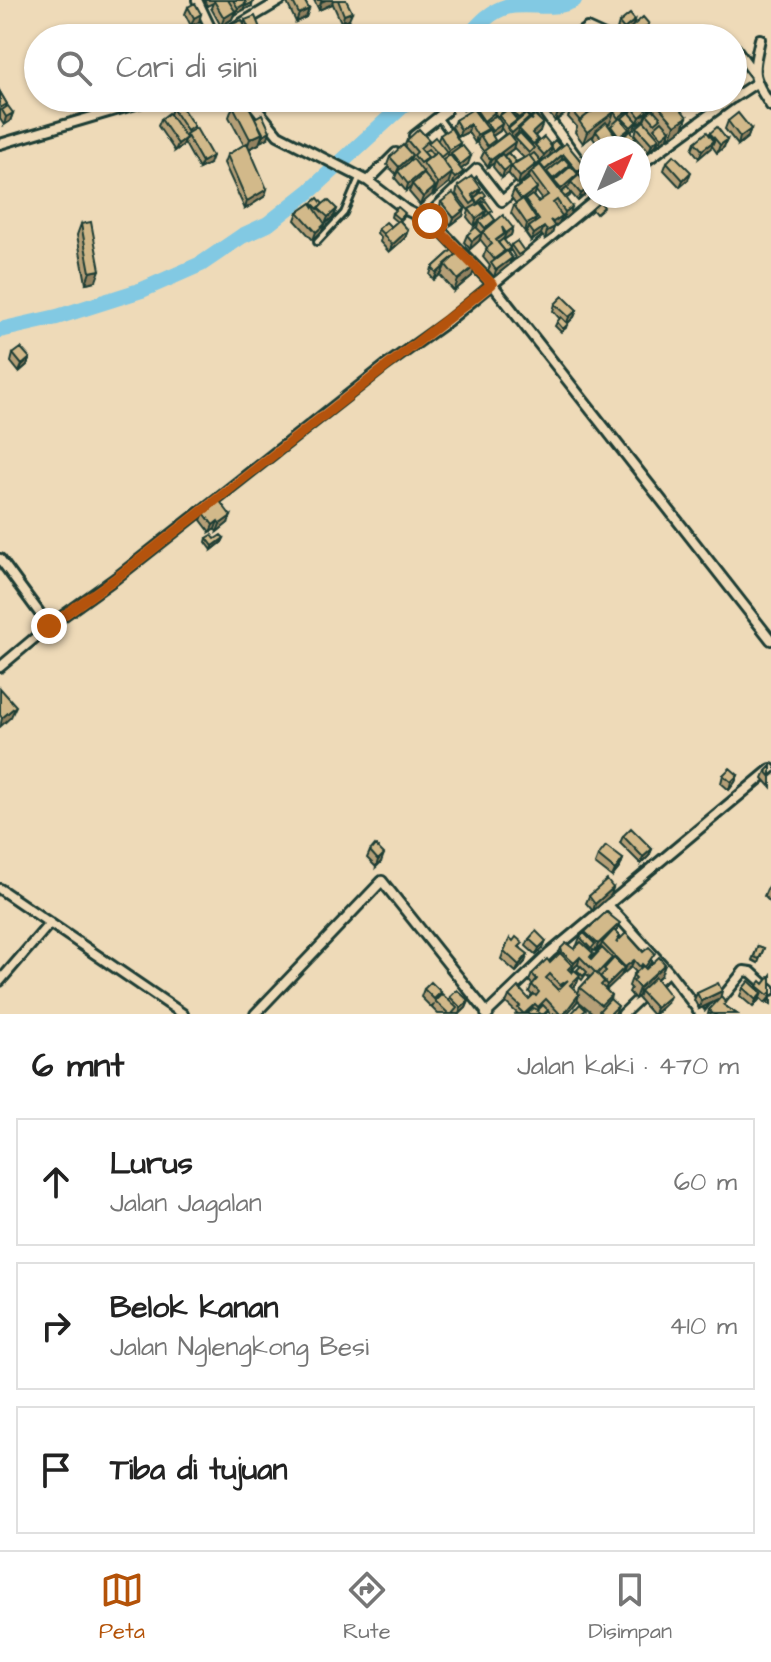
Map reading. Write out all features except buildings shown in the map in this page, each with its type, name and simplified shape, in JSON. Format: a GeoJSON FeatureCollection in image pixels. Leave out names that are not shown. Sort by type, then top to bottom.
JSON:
{"type":"FeatureCollection","features":[{"type":"Feature","properties":{"kind":"street"},"geometry":{"type":"LineString","coordinates":[[197,0],[209,24]]}},
{"type":"Feature","properties":{"kind":"street"},"geometry":{"type":"LineString","coordinates":[[240,24],[281,0]]}},
{"type":"Feature","properties":{"kind":"street"},"geometry":{"type":"LineString","coordinates":[[753,72],[760,39]]}},
{"type":"Feature","properties":{"kind":"street"},"geometry":{"type":"LineString","coordinates":[[747,64],[771,106]]}},
{"type":"Feature","properties":{"kind":"street"},"geometry":{"type":"LineString","coordinates":[[747,89],[756,83]]}},
{"type":"Feature","properties":{"kind":"street"},"geometry":{"type":"LineString","coordinates":[[0,144],[109,112]]}},
{"type":"Feature","properties":{"kind":"street"},"geometry":{"type":"LineString","coordinates":[[259,112],[278,135],[363,179],[406,210],[436,225],[492,284],[771,640]]}},
{"type":"Feature","properties":{"kind":"street"},"geometry":{"type":"LineString","coordinates":[[547,112],[579,160]]}},
{"type":"Feature","properties":{"kind":"street"},"geometry":{"type":"LineString","coordinates":[[651,157],[712,112]]}},
{"type":"Feature","properties":{"kind":"street"},"geometry":{"type":"LineString","coordinates":[[409,141],[442,114]]}},
{"type":"Feature","properties":{"kind":"street"},"geometry":{"type":"LineString","coordinates":[[679,119],[687,129]]}},
{"type":"Feature","properties":{"kind":"street"},"geometry":{"type":"LineString","coordinates":[[556,153],[567,144]]}},
{"type":"Feature","properties":{"kind":"street"},"geometry":{"type":"LineString","coordinates":[[363,179],[399,151]]}},
{"type":"Feature","properties":{"kind":"street"},"geometry":{"type":"LineString","coordinates":[[425,218],[477,169],[502,201],[545,163]]}},
{"type":"Feature","properties":{"kind":"street"},"geometry":{"type":"LineString","coordinates":[[0,667],[585,208]]}},
{"type":"Feature","properties":{"kind":"street"},"geometry":{"type":"LineString","coordinates":[[0,559],[49,626]]}},
{"type":"Feature","properties":{"kind":"street"},"geometry":{"type":"LineString","coordinates":[[255,1014],[382,881],[487,1014],[540,962],[607,904],[771,769]]}},
{"type":"Feature","properties":{"kind":"street"},"geometry":{"type":"LineString","coordinates":[[0,889],[183,1014]]}},
{"type":"Feature","properties":{"kind":"street"},"geometry":{"type":"LineString","coordinates":[[607,904],[668,971],[701,1014]]}},
{"type":"Feature","properties":{"kind":"street"},"geometry":{"type":"LineString","coordinates":[[0,981],[50,923]]}},
{"type":"Feature","properties":{"kind":"street"},"geometry":{"type":"LineString","coordinates":[[540,962],[550,972]]}},
{"type":"Feature","properties":{"kind":"street"},"geometry":{"type":"LineString","coordinates":[[623,1014],[668,971]]}},
{"type":"Feature","properties":{"kind":"street"},"geometry":{"type":"LineString","coordinates":[[709,1014],[744,971],[751,972],[771,990]]}},
{"type":"Feature","properties":{"kind":"street"},"geometry":{"type":"LineString","coordinates":[[559,982],[579,1004],[572,1014]]}},
{"type":"Feature","properties":{"kind":"lane"},"geometry":{"type":"LineString","coordinates":[[442,114],[454,138]]}},
{"type":"Feature","properties":{"kind":"lane"},"geometry":{"type":"LineString","coordinates":[[469,159],[477,169]]}},
{"type":"Feature","properties":{"kind":"lane"},"geometry":{"type":"LineString","coordinates":[[317,242],[344,213],[363,179]]}},
{"type":"Feature","properties":{"kind":"waterway"},"geometry":{"type":"LineString","coordinates":[[480,24],[506,7],[549,6],[574,0]]}},
{"type":"Feature","properties":{"kind":"waterway"},"geometry":{"type":"LineString","coordinates":[[0,330],[57,317],[142,290],[201,264],[242,236],[268,224],[311,190],[396,112]]}},
{"type":"Feature","properties":{"kind":"route"},"geometry":{"type":"LineString","coordinates":[[49,626],[116,578],[492,284],[430,221]]}}]}
